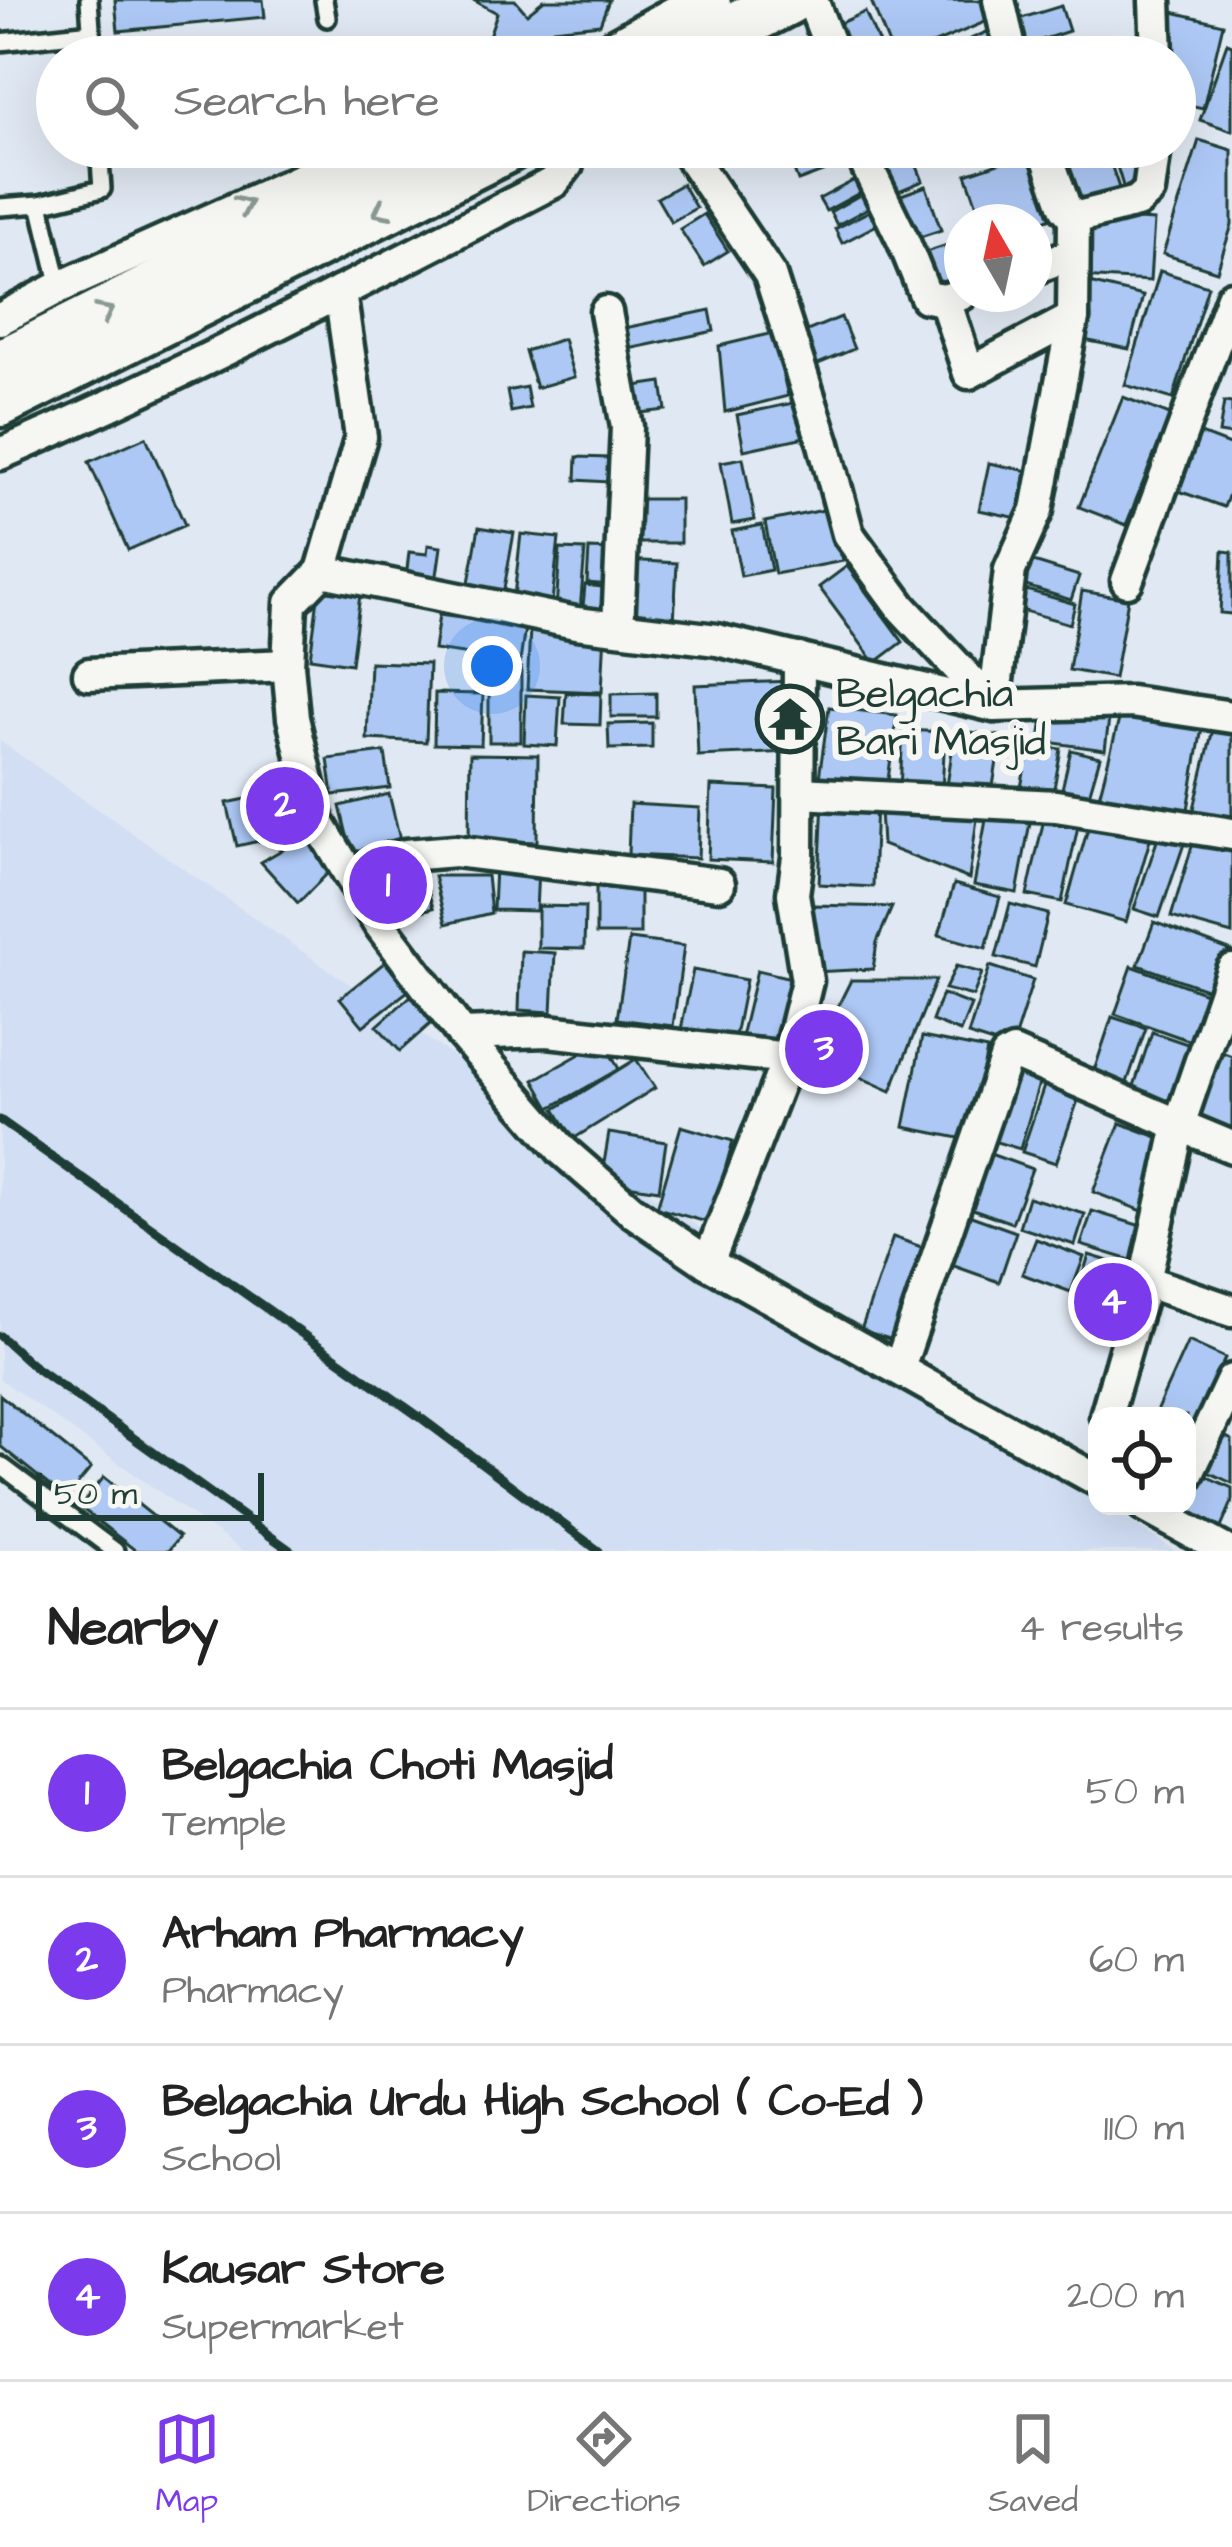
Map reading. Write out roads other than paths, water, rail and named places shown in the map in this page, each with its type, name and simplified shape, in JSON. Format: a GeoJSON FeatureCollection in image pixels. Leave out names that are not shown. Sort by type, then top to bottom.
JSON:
{"type":"FeatureCollection","features":[{"type":"Feature","properties":{"kind":"main road"},"geometry":{"type":"LineString","coordinates":[[647,36],[716,0]]}},
{"type":"Feature","properties":{"kind":"main road"},"geometry":{"type":"LineString","coordinates":[[718,36],[788,0]]}},
{"type":"Feature","properties":{"kind":"main road"},"geometry":{"type":"LineString","coordinates":[[0,365],[391,168]]}},
{"type":"Feature","properties":{"kind":"main road"},"geometry":{"type":"LineString","coordinates":[[0,402],[464,168]]}},
{"type":"Feature","properties":{"kind":"street"},"geometry":{"type":"LineString","coordinates":[[812,0],[826,36]]}},
{"type":"Feature","properties":{"kind":"street"},"geometry":{"type":"LineString","coordinates":[[999,0],[1007,36]]}},
{"type":"Feature","properties":{"kind":"street"},"geometry":{"type":"LineString","coordinates":[[1155,0],[1156,36]]}},
{"type":"Feature","properties":{"kind":"street"},"geometry":{"type":"LineString","coordinates":[[0,319],[60,287],[327,168]]}},
{"type":"Feature","properties":{"kind":"street"},"geometry":{"type":"LineString","coordinates":[[0,454],[118,403],[340,292],[554,182],[565,168]]}},
{"type":"Feature","properties":{"kind":"street"},"geometry":{"type":"LineString","coordinates":[[698,168],[770,275],[848,534],[902,608],[994,706]]}},
{"type":"Feature","properties":{"kind":"street"},"geometry":{"type":"LineString","coordinates":[[868,168],[926,297],[944,297]]}},
{"type":"Feature","properties":{"kind":"street"},"geometry":{"type":"LineString","coordinates":[[994,706],[1010,570],[1037,511],[1073,318],[1074,218],[1051,168]]}},
{"type":"Feature","properties":{"kind":"street"},"geometry":{"type":"LineString","coordinates":[[1074,218],[1137,202],[1149,191],[1152,168]]}},
{"type":"Feature","properties":{"kind":"street"},"geometry":{"type":"LineString","coordinates":[[1052,262],[1073,254]]}},
{"type":"Feature","properties":{"kind":"street"},"geometry":{"type":"LineString","coordinates":[[340,292],[361,437],[322,572],[291,603],[288,665],[293,718],[318,822],[379,922],[462,1034],[562,1151],[632,1211],[708,1263],[1088,1465]]}},
{"type":"Feature","properties":{"kind":"street"},"geometry":{"type":"LineString","coordinates":[[1127,581],[1232,297]]}},
{"type":"Feature","properties":{"kind":"street"},"geometry":{"type":"LineString","coordinates":[[606,312],[627,427],[618,627]]}},
{"type":"Feature","properties":{"kind":"street"},"geometry":{"type":"LineString","coordinates":[[956,312],[969,373],[1073,318]]}},
{"type":"Feature","properties":{"kind":"street"},"geometry":{"type":"LineString","coordinates":[[322,572],[576,623],[717,640],[994,706],[1131,702],[1232,717]]}},
{"type":"Feature","properties":{"kind":"street"},"geometry":{"type":"LineString","coordinates":[[708,1263],[788,1058],[807,981],[793,894],[799,658]]}},
{"type":"Feature","properties":{"kind":"street"},"geometry":{"type":"LineString","coordinates":[[89,674],[288,665]]}},
{"type":"Feature","properties":{"kind":"street"},"geometry":{"type":"LineString","coordinates":[[799,794],[1056,806],[1232,834]]}},
{"type":"Feature","properties":{"kind":"street"},"geometry":{"type":"LineString","coordinates":[[348,872],[406,855],[455,851],[719,884]]}},
{"type":"Feature","properties":{"kind":"street"},"geometry":{"type":"LineString","coordinates":[[1109,1407],[1145,1281],[1179,1126],[1232,970]]}},
{"type":"Feature","properties":{"kind":"street"},"geometry":{"type":"LineString","coordinates":[[462,1034],[548,1031],[788,1058]]}},
{"type":"Feature","properties":{"kind":"street"},"geometry":{"type":"LineString","coordinates":[[899,1368],[1006,1057],[1013,1053],[1232,1147]]}},
{"type":"Feature","properties":{"kind":"street"},"geometry":{"type":"LineString","coordinates":[[1145,1281],[1232,1312]]}},
{"type":"Feature","properties":{"kind":"street"},"geometry":{"type":"LineString","coordinates":[[1196,1457],[1232,1380]]}},
{"type":"Feature","properties":{"kind":"street"},"geometry":{"type":"LineString","coordinates":[[1169,1515],[1226,1551]]}},
{"type":"Feature","properties":{"kind":"lane"},"geometry":{"type":"LineString","coordinates":[[89,0],[92,36]]}},
{"type":"Feature","properties":{"kind":"lane"},"geometry":{"type":"LineString","coordinates":[[55,36],[92,32]]}},
{"type":"Feature","properties":{"kind":"lane"},"geometry":{"type":"LineString","coordinates":[[0,42],[36,38]]}},
{"type":"Feature","properties":{"kind":"lane"},"geometry":{"type":"LineString","coordinates":[[0,207],[40,204],[102,189],[101,168]]}},
{"type":"Feature","properties":{"kind":"lane"},"geometry":{"type":"LineString","coordinates":[[40,204],[60,287]]}},
{"type":"Feature","properties":{"kind":"lane"},"geometry":{"type":"LineString","coordinates":[[0,1465],[115,1551]]}},
{"type":"Feature","properties":{"kind":"railway"},"geometry":{"type":"LineString","coordinates":[[0,1120],[421,1418],[599,1551]]}},
{"type":"Feature","properties":{"kind":"railway"},"geometry":{"type":"LineString","coordinates":[[0,1336],[32,1365],[291,1551]]}},
{"type":"Feature","properties":{"kind":"place","name":"Belgachia Bari Masjid"},"geometry":{"type":"Point","coordinates":[790,719]}},
{"type":"Feature","properties":{"kind":"place","name":"Arham Pharmacy"},"geometry":{"type":"Point","coordinates":[285,806]}},
{"type":"Feature","properties":{"kind":"place","name":"Belgachia Choti Masjid"},"geometry":{"type":"Point","coordinates":[388,885]}},
{"type":"Feature","properties":{"kind":"place","name":"Belgachia Urdu High School ( Co-Ed )"},"geometry":{"type":"Point","coordinates":[824,1049]}},
{"type":"Feature","properties":{"kind":"place","name":"Kausar Store"},"geometry":{"type":"Point","coordinates":[1113,1302]}}]}
